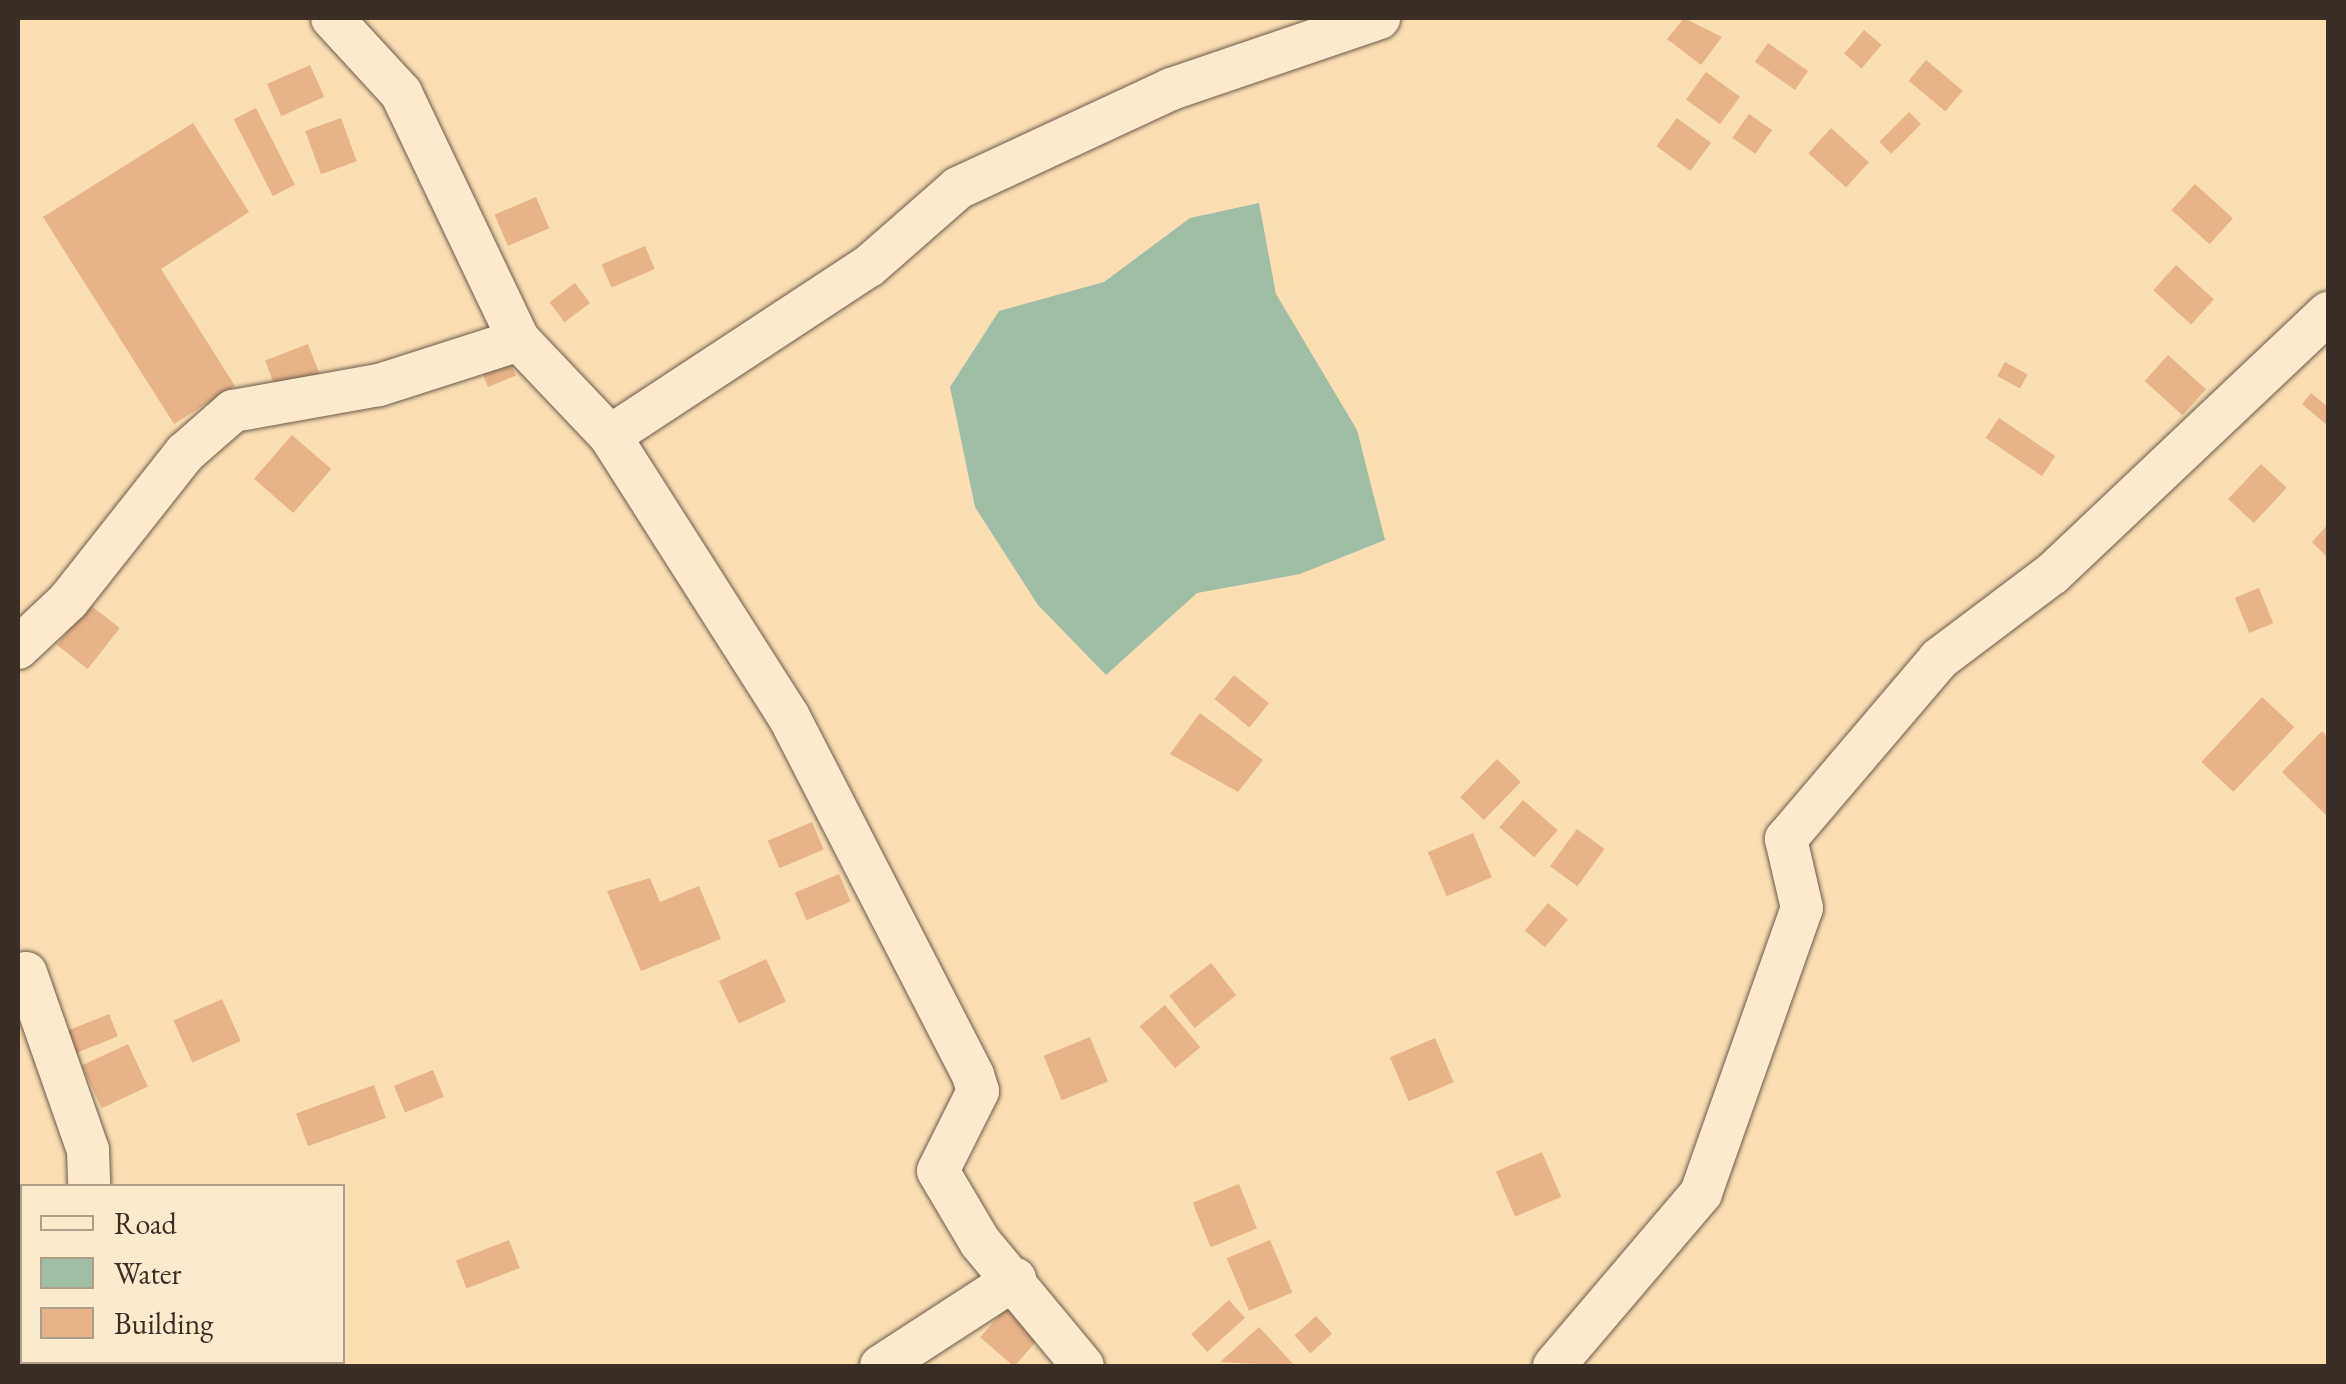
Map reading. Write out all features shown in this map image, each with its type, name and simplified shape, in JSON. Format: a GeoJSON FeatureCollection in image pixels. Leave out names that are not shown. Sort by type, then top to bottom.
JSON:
{"type":"FeatureCollection","features":[{"type":"Feature","properties":{"kind":"street"},"geometry":{"type":"LineString","coordinates":[[332,18],[401,93],[519,340],[610,436],[760,666],[953,1030],[978,1091],[938,1171],[980,1242],[1015,1279],[1083,1366]]}},
{"type":"Feature","properties":{"kind":"street"},"geometry":{"type":"LineString","coordinates":[[610,436],[868,266],[958,188],[1170,89],[1379,18]]}},
{"type":"Feature","properties":{"kind":"street"},"geometry":{"type":"LineString","coordinates":[[1554,1366],[1701,1193],[1802,908],[1786,839],[1939,659],[2052,574],[2328,312]]}},
{"type":"Feature","properties":{"kind":"street"},"geometry":{"type":"LineString","coordinates":[[18,648],[68,601],[185,453],[233,412],[379,384],[519,340]]}},
{"type":"Feature","properties":{"kind":"street"},"geometry":{"type":"LineString","coordinates":[[18,978],[26,973],[88,1150],[89,1184]]}},
{"type":"Feature","properties":{"kind":"street"},"geometry":{"type":"LineString","coordinates":[[881,1366],[1015,1279]]}},
{"type":"Feature","properties":{"kind":"water"},"geometry":{"type":"Polygon","coordinates":[[[1259,203],[1276,294],[1357,430],[1385,540],[1300,574],[1197,593],[1106,675],[1038,605],[975,507],[950,387],[999,311],[1104,282],[1190,218],[1259,203]]]}},
{"type":"Feature","properties":{"kind":"building"},"geometry":{"type":"Polygon","coordinates":[[[1684,18],[1722,37],[1701,65],[1667,39],[1684,18]]]}},
{"type":"Feature","properties":{"kind":"building"},"geometry":{"type":"Polygon","coordinates":[[[1864,30],[1882,45],[1862,69],[1844,54],[1864,30]]]}},
{"type":"Feature","properties":{"kind":"building"},"geometry":{"type":"Polygon","coordinates":[[[1768,43],[1808,71],[1795,90],[1755,62],[1768,43]]]}},
{"type":"Feature","properties":{"kind":"building"},"geometry":{"type":"Polygon","coordinates":[[[1926,60],[1963,91],[1945,112],[1909,81],[1926,60]]]}},
{"type":"Feature","properties":{"kind":"building"},"geometry":{"type":"Polygon","coordinates":[[[310,65],[324,97],[281,116],[267,84],[310,65]]]}},
{"type":"Feature","properties":{"kind":"building"},"geometry":{"type":"Polygon","coordinates":[[[1706,72],[1740,97],[1720,124],[1686,100],[1706,72]]]}},
{"type":"Feature","properties":{"kind":"building"},"geometry":{"type":"Polygon","coordinates":[[[256,108],[295,185],[273,196],[234,119],[256,108]]]}},
{"type":"Feature","properties":{"kind":"building"},"geometry":{"type":"Polygon","coordinates":[[[1909,112],[1921,124],[1891,154],[1879,142],[1909,112]]]}},
{"type":"Feature","properties":{"kind":"building"},"geometry":{"type":"Polygon","coordinates":[[[1749,114],[1772,130],[1755,154],[1732,138],[1749,114]]]}},
{"type":"Feature","properties":{"kind":"building"},"geometry":{"type":"Polygon","coordinates":[[[341,118],[357,161],[321,174],[305,131],[341,118]]]}},
{"type":"Feature","properties":{"kind":"building"},"geometry":{"type":"Polygon","coordinates":[[[1677,118],[1711,143],[1690,171],[1656,146],[1677,118]]]}},
{"type":"Feature","properties":{"kind":"building"},"geometry":{"type":"Polygon","coordinates":[[[193,123],[249,212],[161,269],[235,386],[174,424],[43,217],[193,123]]]}},
{"type":"Feature","properties":{"kind":"building"},"geometry":{"type":"Polygon","coordinates":[[[1831,128],[1869,162],[1846,187],[1808,153],[1831,128]]]}},
{"type":"Feature","properties":{"kind":"building"},"geometry":{"type":"Polygon","coordinates":[[[2195,184],[2233,218],[2209,244],[2172,210],[2195,184]]]}},
{"type":"Feature","properties":{"kind":"building"},"geometry":{"type":"Polygon","coordinates":[[[536,197],[549,228],[508,246],[495,215],[536,197]]]}},
{"type":"Feature","properties":{"kind":"building"},"geometry":{"type":"Polygon","coordinates":[[[645,246],[655,269],[612,287],[602,264],[645,246]]]}},
{"type":"Feature","properties":{"kind":"building"},"geometry":{"type":"Polygon","coordinates":[[[2176,265],[2214,299],[2191,324],[2153,290],[2176,265]]]}},
{"type":"Feature","properties":{"kind":"building"},"geometry":{"type":"Polygon","coordinates":[[[575,283],[590,303],[564,322],[549,302],[575,283]]]}},
{"type":"Feature","properties":{"kind":"building"},"geometry":{"type":"Polygon","coordinates":[[[308,344],[320,375],[277,391],[265,360],[308,344]]]}},
{"type":"Feature","properties":{"kind":"building"},"geometry":{"type":"Polygon","coordinates":[[[2168,355],[2206,389],[2182,415],[2145,381],[2168,355]]]}},
{"type":"Feature","properties":{"kind":"building"},"geometry":{"type":"Polygon","coordinates":[[[509,359],[516,376],[488,387],[481,370],[509,359]]]}},
{"type":"Feature","properties":{"kind":"building"},"geometry":{"type":"Polygon","coordinates":[[[2005,362],[2028,375],[2020,389],[1997,376],[2005,362]]]}},
{"type":"Feature","properties":{"kind":"building"},"geometry":{"type":"Polygon","coordinates":[[[2311,393],[2328,407],[2328,426],[2302,404],[2311,393]]]}},
{"type":"Feature","properties":{"kind":"building"},"geometry":{"type":"Polygon","coordinates":[[[1999,418],[2055,456],[2042,476],[1986,438],[1999,418]]]}},
{"type":"Feature","properties":{"kind":"building"},"geometry":{"type":"Polygon","coordinates":[[[292,435],[331,469],[293,513],[254,479],[292,435]]]}},
{"type":"Feature","properties":{"kind":"building"},"geometry":{"type":"Polygon","coordinates":[[[2261,464],[2287,488],[2254,523],[2228,499],[2261,464]]]}},
{"type":"Feature","properties":{"kind":"building"},"geometry":{"type":"Polygon","coordinates":[[[2328,524],[2328,558],[2312,542],[2328,524]]]}},
{"type":"Feature","properties":{"kind":"building"},"geometry":{"type":"Polygon","coordinates":[[[2259,588],[2273,623],[2249,633],[2235,598],[2259,588]]]}},
{"type":"Feature","properties":{"kind":"building"},"geometry":{"type":"Polygon","coordinates":[[[89,604],[120,628],[88,669],[57,645],[89,604]]]}},
{"type":"Feature","properties":{"kind":"building"},"geometry":{"type":"Polygon","coordinates":[[[1234,675],[1269,703],[1249,727],[1214,699],[1234,675]]]}},
{"type":"Feature","properties":{"kind":"building"},"geometry":{"type":"Polygon","coordinates":[[[2262,697],[2294,727],[2233,792],[2201,762],[2262,697]]]}},
{"type":"Feature","properties":{"kind":"building"},"geometry":{"type":"Polygon","coordinates":[[[1200,713],[1263,760],[1238,792],[1170,754],[1200,713]]]}},
{"type":"Feature","properties":{"kind":"building"},"geometry":{"type":"Polygon","coordinates":[[[2322,731],[2328,738],[2328,817],[2282,772],[2322,731]]]}},
{"type":"Feature","properties":{"kind":"building"},"geometry":{"type":"Polygon","coordinates":[[[1497,759],[1521,782],[1484,820],[1460,797],[1497,759]]]}},
{"type":"Feature","properties":{"kind":"building"},"geometry":{"type":"Polygon","coordinates":[[[1523,800],[1558,830],[1534,857],[1499,827],[1523,800]]]}},
{"type":"Feature","properties":{"kind":"building"},"geometry":{"type":"Polygon","coordinates":[[[812,822],[824,850],[780,868],[768,841],[812,822]]]}},
{"type":"Feature","properties":{"kind":"building"},"geometry":{"type":"Polygon","coordinates":[[[1577,829],[1605,849],[1577,886],[1550,866],[1577,829]]]}},
{"type":"Feature","properties":{"kind":"building"},"geometry":{"type":"Polygon","coordinates":[[[1473,833],[1492,877],[1447,896],[1428,852],[1473,833]]]}},
{"type":"Feature","properties":{"kind":"building"},"geometry":{"type":"Polygon","coordinates":[[[839,874],[851,902],[807,920],[795,893],[839,874]]]}},
{"type":"Feature","properties":{"kind":"building"},"geometry":{"type":"Polygon","coordinates":[[[650,878],[660,902],[699,886],[721,939],[641,971],[607,891],[650,878]]]}},
{"type":"Feature","properties":{"kind":"building"},"geometry":{"type":"Polygon","coordinates":[[[1548,903],[1568,920],[1545,947],[1525,931],[1548,903]]]}},
{"type":"Feature","properties":{"kind":"building"},"geometry":{"type":"Polygon","coordinates":[[[766,959],[786,1002],[739,1024],[719,981],[766,959]]]}},
{"type":"Feature","properties":{"kind":"building"},"geometry":{"type":"Polygon","coordinates":[[[1211,963],[1236,995],[1194,1028],[1169,996],[1211,963]]]}},
{"type":"Feature","properties":{"kind":"building"},"geometry":{"type":"Polygon","coordinates":[[[222,999],[241,1041],[192,1063],[174,1021],[222,999]]]}},
{"type":"Feature","properties":{"kind":"building"},"geometry":{"type":"Polygon","coordinates":[[[1165,1005],[1200,1047],[1175,1068],[1140,1026],[1165,1005]]]}},
{"type":"Feature","properties":{"kind":"building"},"geometry":{"type":"Polygon","coordinates":[[[109,1014],[118,1036],[76,1053],[67,1031],[109,1014]]]}},
{"type":"Feature","properties":{"kind":"building"},"geometry":{"type":"Polygon","coordinates":[[[1090,1037],[1108,1082],[1062,1100],[1044,1056],[1090,1037]]]}},
{"type":"Feature","properties":{"kind":"building"},"geometry":{"type":"Polygon","coordinates":[[[1435,1038],[1454,1082],[1409,1101],[1390,1057],[1435,1038]]]}},
{"type":"Feature","properties":{"kind":"building"},"geometry":{"type":"Polygon","coordinates":[[[128,1044],[148,1087],[102,1108],[82,1066],[128,1044]]]}},
{"type":"Feature","properties":{"kind":"building"},"geometry":{"type":"Polygon","coordinates":[[[433,1070],[444,1097],[405,1113],[394,1086],[433,1070]]]}},
{"type":"Feature","properties":{"kind":"building"},"geometry":{"type":"Polygon","coordinates":[[[374,1085],[386,1118],[308,1146],[296,1113],[374,1085]]]}},
{"type":"Feature","properties":{"kind":"building"},"geometry":{"type":"Polygon","coordinates":[[[1542,1152],[1561,1197],[1515,1217],[1496,1172],[1542,1152]]]}},
{"type":"Feature","properties":{"kind":"building"},"geometry":{"type":"Polygon","coordinates":[[[1239,1184],[1257,1229],[1211,1247],[1193,1203],[1239,1184]]]}},
{"type":"Feature","properties":{"kind":"building"},"geometry":{"type":"Polygon","coordinates":[[[509,1240],[520,1268],[467,1288],[456,1260],[509,1240]]]}},
{"type":"Feature","properties":{"kind":"building"},"geometry":{"type":"Polygon","coordinates":[[[1270,1240],[1292,1292],[1249,1311],[1227,1258],[1270,1240]]]}},
{"type":"Feature","properties":{"kind":"building"},"geometry":{"type":"Polygon","coordinates":[[[1229,1300],[1245,1318],[1207,1352],[1191,1334],[1229,1300]]]}},
{"type":"Feature","properties":{"kind":"building"},"geometry":{"type":"Polygon","coordinates":[[[1009,1304],[1043,1334],[1015,1366],[980,1337],[1009,1304]]]}},
{"type":"Feature","properties":{"kind":"building"},"geometry":{"type":"Polygon","coordinates":[[[1316,1316],[1332,1334],[1311,1353],[1294,1335],[1316,1316]]]}},
{"type":"Feature","properties":{"kind":"building"},"geometry":{"type":"Polygon","coordinates":[[[1259,1327],[1295,1366],[1220,1362],[1259,1327]]]}}]}
